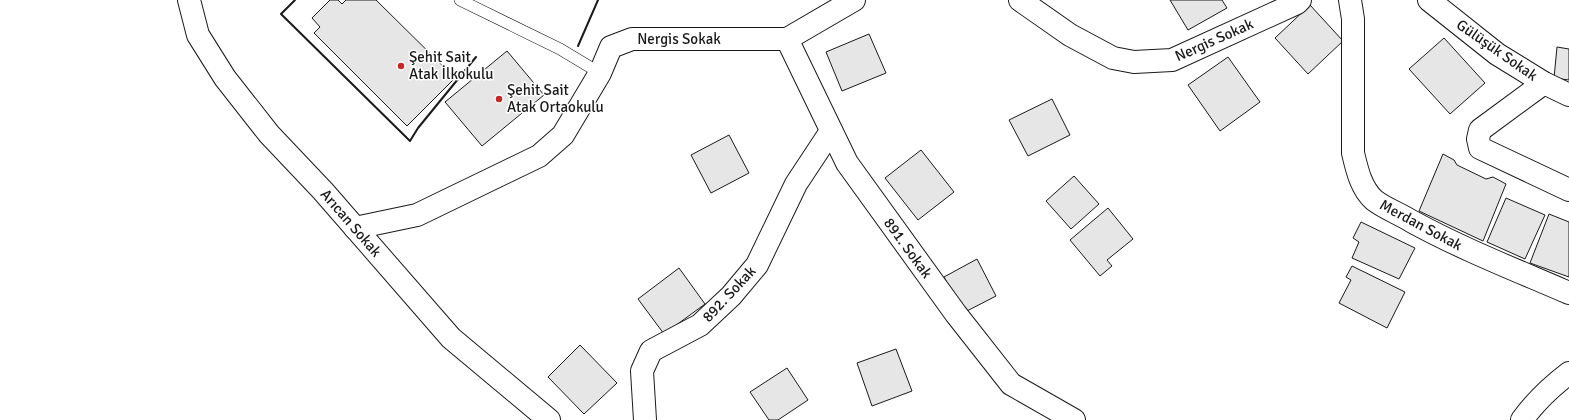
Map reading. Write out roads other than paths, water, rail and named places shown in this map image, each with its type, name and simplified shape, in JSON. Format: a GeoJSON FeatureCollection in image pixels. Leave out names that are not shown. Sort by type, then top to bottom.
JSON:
{"type":"FeatureCollection","features":[{"type":"Feature","properties":{"kind":"street","name":"Arıcan Sokak"},"geometry":{"type":"LineString","coordinates":[[189,0],[198,35],[225,78],[269,134],[323,191],[451,338],[549,420]]}},
{"type":"Feature","properties":{"kind":"street"},"geometry":{"type":"LineString","coordinates":[[787,39],[854,0]]}},
{"type":"Feature","properties":{"kind":"street","name":"Nergis Sokak"},"geometry":{"type":"LineString","coordinates":[[1020,0],[1070,35],[1113,58],[1134,62],[1172,60],[1300,0]]}},
{"type":"Feature","properties":{"kind":"street","name":"Merdan Sokak"},"geometry":{"type":"LineString","coordinates":[[1350,0],[1353,20],[1353,153],[1364,188],[1374,200],[1468,250],[1569,293]]}},
{"type":"Feature","properties":{"kind":"street","name":"Gülüşük Sokak"},"geometry":{"type":"LineString","coordinates":[[1429,0],[1498,54],[1544,83],[1569,95]]}},
{"type":"Feature","properties":{"kind":"street","name":"Nergis Sokak"},"geometry":{"type":"LineString","coordinates":[[355,228],[417,215],[538,156],[563,135],[600,73],[612,47],[632,39],[787,39]]}},
{"type":"Feature","properties":{"kind":"street","name":"891. Sokak"},"geometry":{"type":"LineString","coordinates":[[787,39],[847,164],[956,314],[1011,384],[1074,420]]}},
{"type":"Feature","properties":{"kind":"street"},"geometry":{"type":"LineString","coordinates":[[1544,83],[1480,130],[1478,139],[1480,148],[1569,190]]}},
{"type":"Feature","properties":{"kind":"street","name":"892. Sokak"},"geometry":{"type":"LineString","coordinates":[[645,420],[642,371],[651,351],[700,325],[732,296],[757,265],[796,184],[831,131]]}},
{"type":"Feature","properties":{"kind":"street"},"geometry":{"type":"LineString","coordinates":[[1522,420],[1529,411],[1569,372]]}},
{"type":"Feature","properties":{"kind":"lane"},"geometry":{"type":"LineString","coordinates":[[460,0],[560,48],[600,73]]}},
{"type":"Feature","properties":{"kind":"place","name":"Şehit Sait Atak İlkokulu"},"geometry":{"type":"Point","coordinates":[401,66]}},
{"type":"Feature","properties":{"kind":"place","name":"Şehit Sait Atak Ortaokulu"},"geometry":{"type":"Point","coordinates":[499,99]}}]}
